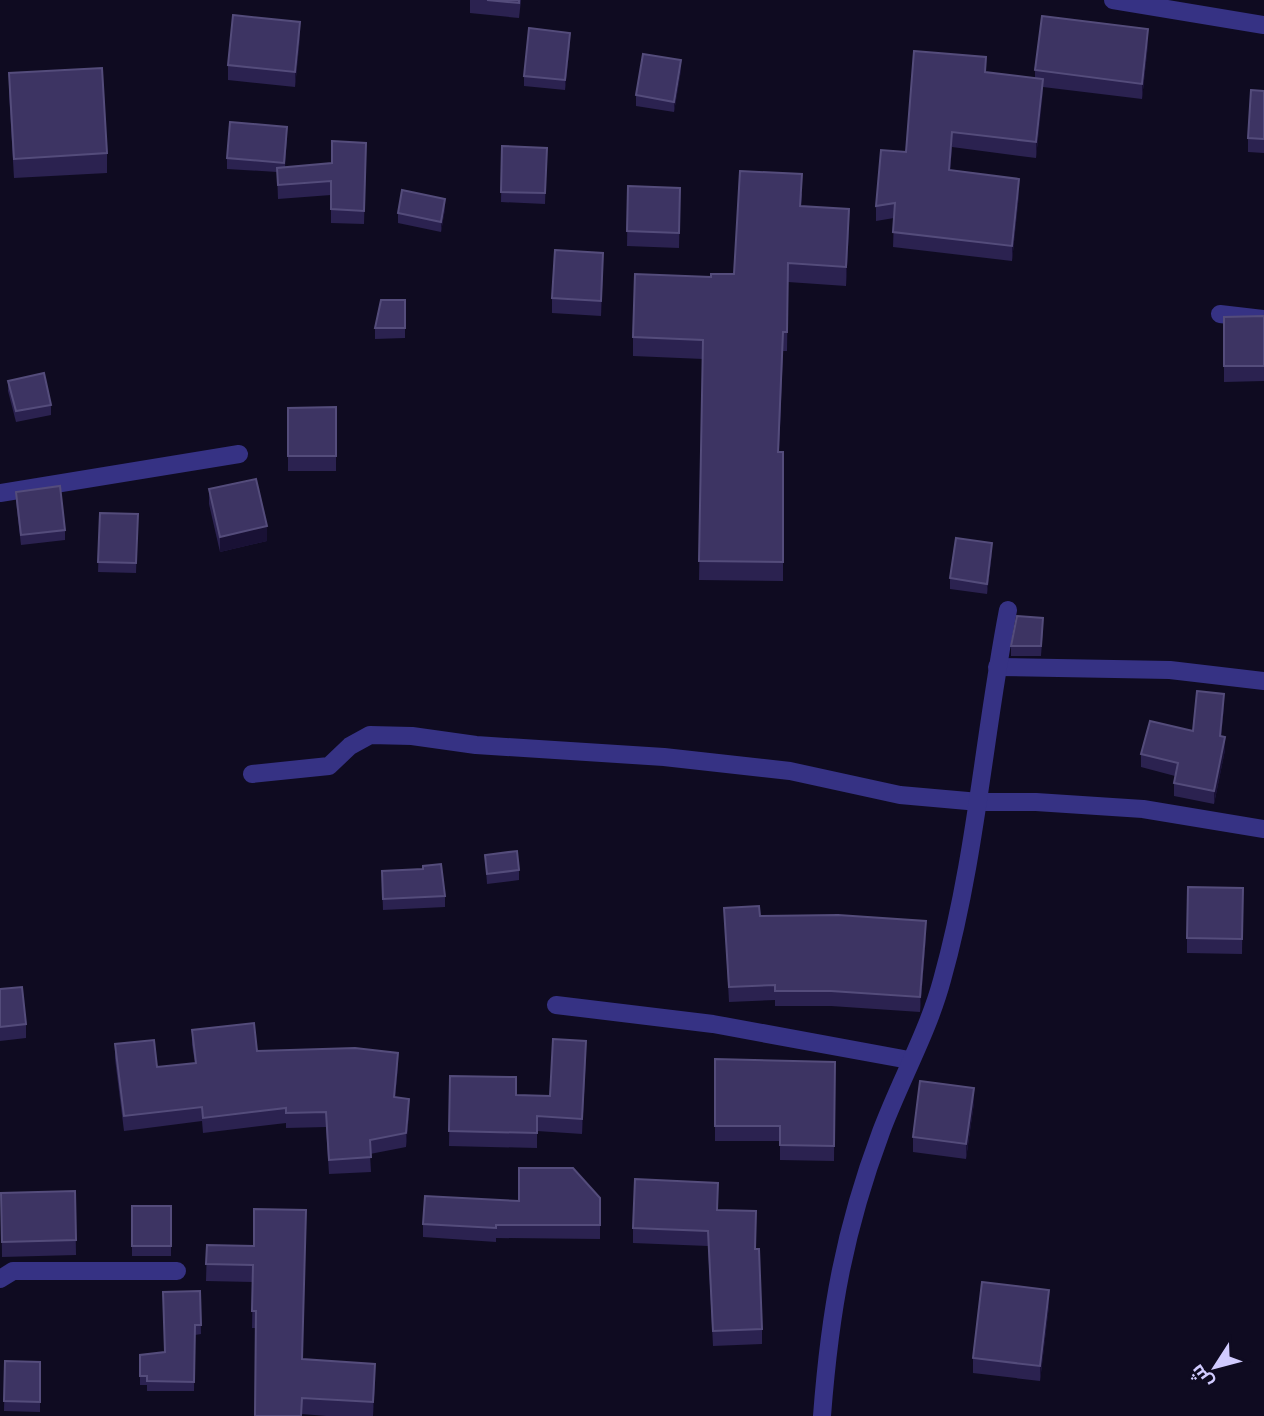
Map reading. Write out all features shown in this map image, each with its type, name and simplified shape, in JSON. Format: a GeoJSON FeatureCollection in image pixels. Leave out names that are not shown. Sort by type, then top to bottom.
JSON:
{"type":"FeatureCollection","features":[{"type":"Feature","properties":{"kind":"street"},"geometry":{"type":"LineString","coordinates":[[1113,0],[1264,25]]}},
{"type":"Feature","properties":{"kind":"street"},"geometry":{"type":"LineString","coordinates":[[1220,314],[1264,319]]}},
{"type":"Feature","properties":{"kind":"street"},"geometry":{"type":"LineString","coordinates":[[0,493],[239,454]]}},
{"type":"Feature","properties":{"kind":"street"},"geometry":{"type":"LineString","coordinates":[[822,1416],[834,1298],[844,1247],[876,1146],[942,983],[979,802],[997,667],[1008,610]]}},
{"type":"Feature","properties":{"kind":"street"},"geometry":{"type":"LineString","coordinates":[[997,667],[1170,670],[1264,681]]}},
{"type":"Feature","properties":{"kind":"street"},"geometry":{"type":"LineString","coordinates":[[252,774],[329,766],[350,746],[370,735],[412,736],[476,745],[664,757],[790,771],[900,795],[979,802],[1036,802],[1143,809],[1264,829]]}},
{"type":"Feature","properties":{"kind":"street"},"geometry":{"type":"LineString","coordinates":[[556,1005],[713,1024],[909,1060]]}},
{"type":"Feature","properties":{"kind":"street"},"geometry":{"type":"LineString","coordinates":[[0,1279],[13,1271],[177,1271]]}},
{"type":"Feature","properties":{"kind":"building"},"geometry":{"type":"Polygon","coordinates":[[[487,0],[519,0],[519,3],[487,0]]]}},
{"type":"Feature","properties":{"kind":"building"},"geometry":{"type":"Polygon","coordinates":[[[233,15],[300,22],[295,72],[228,65],[233,15]]]}},
{"type":"Feature","properties":{"kind":"building"},"geometry":{"type":"Polygon","coordinates":[[[1042,16],[1148,29],[1142,84],[1035,70],[1042,16]]]}},
{"type":"Feature","properties":{"kind":"building"},"geometry":{"type":"Polygon","coordinates":[[[529,28],[570,33],[565,80],[524,76],[529,28]]]}},
{"type":"Feature","properties":{"kind":"building"},"geometry":{"type":"Polygon","coordinates":[[[914,51],[986,57],[985,72],[1043,79],[1036,142],[952,132],[949,170],[1019,179],[1012,246],[893,232],[895,203],[876,206],[881,150],[906,152],[914,51]]]}},
{"type":"Feature","properties":{"kind":"building"},"geometry":{"type":"Polygon","coordinates":[[[643,54],[681,60],[674,102],[636,95],[643,54]]]}},
{"type":"Feature","properties":{"kind":"building"},"geometry":{"type":"Polygon","coordinates":[[[102,68],[107,153],[14,159],[9,73],[102,68]]]}},
{"type":"Feature","properties":{"kind":"building"},"geometry":{"type":"Polygon","coordinates":[[[1251,90],[1264,91],[1264,139],[1248,138],[1251,90]]]}},
{"type":"Feature","properties":{"kind":"building"},"geometry":{"type":"Polygon","coordinates":[[[230,122],[287,127],[284,163],[227,158],[230,122]]]}},
{"type":"Feature","properties":{"kind":"building"},"geometry":{"type":"Polygon","coordinates":[[[332,141],[366,143],[364,211],[331,209],[331,181],[278,185],[277,168],[332,163],[332,141]]]}},
{"type":"Feature","properties":{"kind":"building"},"geometry":{"type":"Polygon","coordinates":[[[502,146],[547,148],[545,193],[501,192],[502,146]]]}},
{"type":"Feature","properties":{"kind":"building"},"geometry":{"type":"Polygon","coordinates":[[[740,171],[802,174],[800,206],[849,209],[846,267],[788,263],[787,332],[783,332],[778,452],[783,452],[783,562],[699,561],[703,340],[633,337],[635,274],[711,277],[711,274],[734,274],[740,171]]]}},
{"type":"Feature","properties":{"kind":"building"},"geometry":{"type":"Polygon","coordinates":[[[628,186],[680,188],[679,233],[627,231],[628,186]]]}},
{"type":"Feature","properties":{"kind":"building"},"geometry":{"type":"Polygon","coordinates":[[[402,190],[445,199],[441,222],[398,213],[402,190]]]}},
{"type":"Feature","properties":{"kind":"building"},"geometry":{"type":"Polygon","coordinates":[[[555,250],[603,253],[601,301],[552,298],[555,250]]]}},
{"type":"Feature","properties":{"kind":"building"},"geometry":{"type":"Polygon","coordinates":[[[381,300],[405,300],[405,328],[375,328],[381,300]]]}},
{"type":"Feature","properties":{"kind":"building"},"geometry":{"type":"Polygon","coordinates":[[[1264,316],[1264,366],[1224,366],[1224,317],[1264,316]]]}},
{"type":"Feature","properties":{"kind":"building"},"geometry":{"type":"Polygon","coordinates":[[[44,373],[51,405],[16,411],[8,381],[44,373]]]}},
{"type":"Feature","properties":{"kind":"building"},"geometry":{"type":"Polygon","coordinates":[[[336,407],[336,456],[288,456],[288,408],[336,407]]]}},
{"type":"Feature","properties":{"kind":"building"},"geometry":{"type":"Polygon","coordinates":[[[256,479],[267,526],[220,537],[209,489],[256,479]]]}},
{"type":"Feature","properties":{"kind":"building"},"geometry":{"type":"Polygon","coordinates":[[[60,486],[65,530],[21,535],[16,492],[60,486]]]}},
{"type":"Feature","properties":{"kind":"building"},"geometry":{"type":"Polygon","coordinates":[[[100,513],[138,514],[136,563],[98,562],[100,513]]]}},
{"type":"Feature","properties":{"kind":"building"},"geometry":{"type":"Polygon","coordinates":[[[956,538],[992,543],[987,584],[950,578],[956,538]]]}},
{"type":"Feature","properties":{"kind":"building"},"geometry":{"type":"Polygon","coordinates":[[[1017,616],[1043,618],[1041,646],[1011,646],[1017,616]]]}},
{"type":"Feature","properties":{"kind":"building"},"geometry":{"type":"Polygon","coordinates":[[[1197,691],[1224,694],[1220,736],[1225,737],[1214,791],[1174,783],[1178,763],[1141,754],[1150,721],[1193,731],[1197,691]]]}},
{"type":"Feature","properties":{"kind":"building"},"geometry":{"type":"Polygon","coordinates":[[[517,851],[519,870],[487,874],[485,855],[517,851]]]}},
{"type":"Feature","properties":{"kind":"building"},"geometry":{"type":"Polygon","coordinates":[[[441,864],[445,896],[383,899],[382,871],[423,869],[423,866],[441,864]]]}},
{"type":"Feature","properties":{"kind":"building"},"geometry":{"type":"Polygon","coordinates":[[[1188,887],[1243,888],[1242,939],[1187,938],[1188,887]]]}},
{"type":"Feature","properties":{"kind":"building"},"geometry":{"type":"Polygon","coordinates":[[[759,906],[760,916],[838,915],[926,921],[920,997],[831,991],[775,991],[775,985],[729,987],[724,908],[759,906]]]}},
{"type":"Feature","properties":{"kind":"building"},"geometry":{"type":"Polygon","coordinates":[[[22,987],[26,1024],[0,1027],[0,989],[22,987]]]}},
{"type":"Feature","properties":{"kind":"building"},"geometry":{"type":"Polygon","coordinates":[[[254,1023],[257,1051],[355,1048],[398,1053],[394,1097],[409,1099],[406,1133],[370,1140],[371,1157],[329,1160],[326,1112],[286,1113],[286,1108],[203,1118],[202,1107],[124,1116],[115,1044],[154,1040],[157,1067],[196,1063],[192,1030],[254,1023]]]}},
{"type":"Feature","properties":{"kind":"building"},"geometry":{"type":"Polygon","coordinates":[[[553,1039],[586,1041],[582,1119],[537,1116],[537,1133],[449,1131],[450,1076],[516,1077],[516,1095],[550,1096],[553,1039]]]}},
{"type":"Feature","properties":{"kind":"building"},"geometry":{"type":"Polygon","coordinates":[[[715,1059],[835,1062],[834,1146],[780,1145],[780,1126],[715,1126],[715,1059]]]}},
{"type":"Feature","properties":{"kind":"building"},"geometry":{"type":"Polygon","coordinates":[[[920,1081],[974,1088],[966,1144],[913,1137],[920,1081]]]}},
{"type":"Feature","properties":{"kind":"building"},"geometry":{"type":"Polygon","coordinates":[[[519,1168],[573,1168],[600,1198],[600,1225],[496,1225],[496,1228],[423,1224],[425,1196],[519,1201],[519,1168]]]}},
{"type":"Feature","properties":{"kind":"building"},"geometry":{"type":"Polygon","coordinates":[[[635,1179],[718,1183],[717,1210],[756,1211],[755,1249],[759,1249],[762,1329],[713,1331],[708,1231],[633,1228],[635,1179]]]}},
{"type":"Feature","properties":{"kind":"building"},"geometry":{"type":"Polygon","coordinates":[[[75,1191],[76,1240],[2,1242],[1,1193],[75,1191]]]}},
{"type":"Feature","properties":{"kind":"building"},"geometry":{"type":"Polygon","coordinates":[[[132,1206],[171,1206],[171,1246],[132,1246],[132,1206]]]}},
{"type":"Feature","properties":{"kind":"building"},"geometry":{"type":"Polygon","coordinates":[[[254,1209],[306,1210],[302,1359],[375,1364],[373,1402],[302,1398],[301,1416],[255,1416],[256,1311],[252,1311],[253,1265],[206,1264],[207,1245],[254,1246],[254,1209]]]}},
{"type":"Feature","properties":{"kind":"building"},"geometry":{"type":"Polygon","coordinates":[[[982,1282],[1049,1290],[1040,1366],[973,1358],[982,1282]]]}},
{"type":"Feature","properties":{"kind":"building"},"geometry":{"type":"Polygon","coordinates":[[[200,1291],[201,1325],[195,1325],[194,1382],[147,1381],[147,1376],[140,1376],[140,1355],[165,1352],[163,1292],[200,1291]]]}},
{"type":"Feature","properties":{"kind":"building"},"geometry":{"type":"Polygon","coordinates":[[[5,1361],[40,1362],[40,1402],[4,1401],[5,1361]]]}}]}
